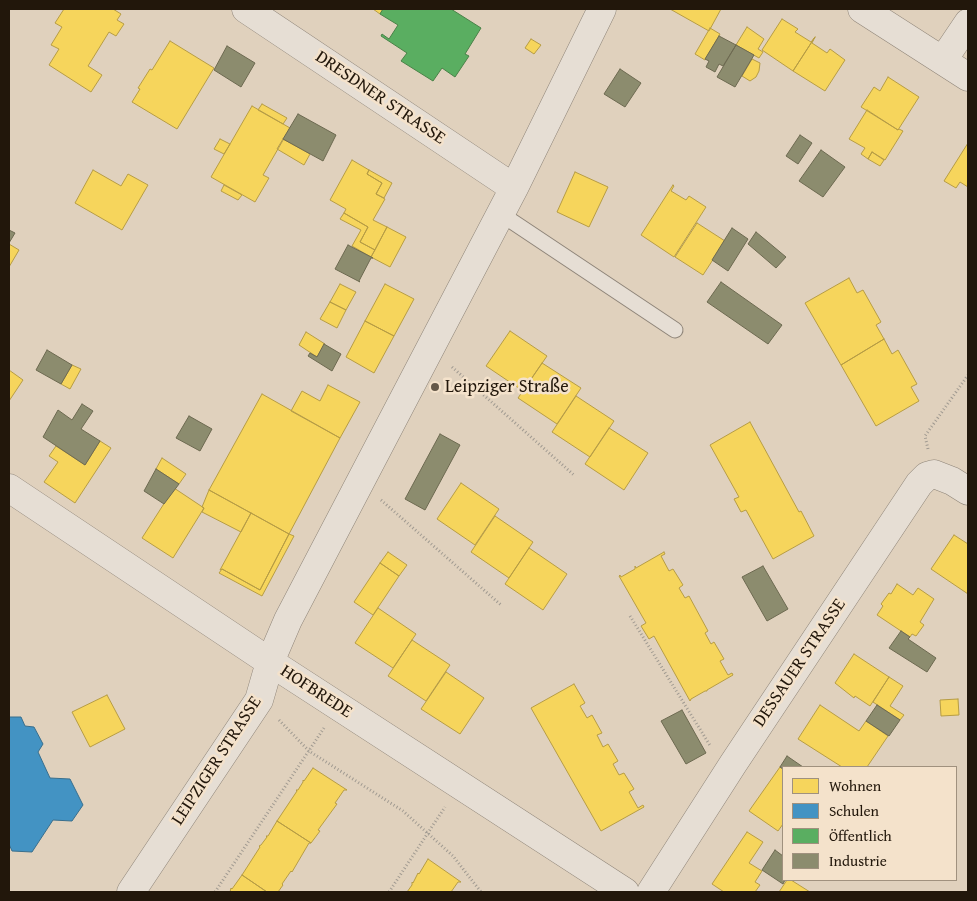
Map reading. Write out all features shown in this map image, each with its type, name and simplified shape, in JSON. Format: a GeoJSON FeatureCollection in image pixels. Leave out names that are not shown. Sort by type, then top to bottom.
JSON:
{"type":"FeatureCollection","features":[{"type":"Feature","properties":{"kind":"street","name":"DRESDNER STRASSE"},"geometry":{"type":"LineString","coordinates":[[246,9],[514,188]]}},
{"type":"Feature","properties":{"kind":"street","name":"LEIPZIGER STRASSE"},"geometry":{"type":"LineString","coordinates":[[131,892],[259,700],[270,662],[288,620],[501,214],[602,9]]}},
{"type":"Feature","properties":{"kind":"street"},"geometry":{"type":"LineString","coordinates":[[862,9],[968,77]]}},
{"type":"Feature","properties":{"kind":"street"},"geometry":{"type":"LineString","coordinates":[[943,60],[968,23]]}},
{"type":"Feature","properties":{"kind":"street"},"geometry":{"type":"LineString","coordinates":[[934,474],[952,481],[968,491]]}},
{"type":"Feature","properties":{"kind":"street","name":"DESSAUER STRASSE"},"geometry":{"type":"LineString","coordinates":[[651,892],[733,764],[919,484],[927,476],[934,474]]}},
{"type":"Feature","properties":{"kind":"street","name":"HOFBREDE"},"geometry":{"type":"LineString","coordinates":[[9,488],[270,662],[625,892]]}},
{"type":"Feature","properties":{"kind":"lane"},"geometry":{"type":"LineString","coordinates":[[501,214],[675,330]]}},
{"type":"Feature","properties":{"kind":"path"},"geometry":{"type":"LineString","coordinates":[[428,353],[454,368],[574,476]]}},
{"type":"Feature","properties":{"kind":"path"},"geometry":{"type":"LineString","coordinates":[[934,474],[925,436],[968,375]]}},
{"type":"Feature","properties":{"kind":"path"},"geometry":{"type":"LineString","coordinates":[[359,485],[377,496],[501,605]]}},
{"type":"Feature","properties":{"kind":"path"},"geometry":{"type":"LineString","coordinates":[[630,616],[713,750],[733,764]]}},
{"type":"Feature","properties":{"kind":"path"},"geometry":{"type":"LineString","coordinates":[[259,700],[309,752],[403,812],[452,856],[481,892]]}},
{"type":"Feature","properties":{"kind":"path"},"geometry":{"type":"LineString","coordinates":[[215,892],[323,730]]}},
{"type":"Feature","properties":{"kind":"path"},"geometry":{"type":"LineString","coordinates":[[389,892],[444,809]]}},
{"type":"Feature","properties":{"kind":"building: Wohnen"},"geometry":{"type":"Polygon","coordinates":[[[64,9],[113,9],[121,14],[117,20],[124,24],[116,36],[109,32],[88,66],[102,75],[91,92],[49,65],[59,49],[51,45],[62,27],[55,23],[64,9]]]}},
{"type":"Feature","properties":{"kind":"building: Wohnen"},"geometry":{"type":"Polygon","coordinates":[[[373,9],[383,9],[380,14],[373,9]]]}},
{"type":"Feature","properties":{"kind":"building: Wohnen"},"geometry":{"type":"Polygon","coordinates":[[[670,9],[721,9],[709,31],[670,9]]]}},
{"type":"Feature","properties":{"kind":"building: Wohnen"},"geometry":{"type":"Polygon","coordinates":[[[782,19],[798,29],[795,32],[811,42],[815,37],[793,71],[762,50],[782,19]]]}},
{"type":"Feature","properties":{"kind":"building: Wohnen"},"geometry":{"type":"Polygon","coordinates":[[[747,27],[764,39],[758,49],[763,52],[759,58],[736,45],[747,27]]]}},
{"type":"Feature","properties":{"kind":"building: Wohnen"},"geometry":{"type":"Polygon","coordinates":[[[710,28],[720,34],[705,60],[695,54],[710,28]]]}},
{"type":"Feature","properties":{"kind":"building: Wohnen"},"geometry":{"type":"Polygon","coordinates":[[[815,37],[812,43],[827,53],[830,49],[845,60],[825,91],[793,71],[815,37]]]}},
{"type":"Feature","properties":{"kind":"building: Wohnen"},"geometry":{"type":"Polygon","coordinates":[[[531,39],[541,45],[534,54],[525,48],[531,39]]]}},
{"type":"Feature","properties":{"kind":"building: Wohnen"},"geometry":{"type":"Polygon","coordinates":[[[170,41],[214,68],[177,129],[132,102],[140,89],[138,88],[170,41]]]}},
{"type":"Feature","properties":{"kind":"building: Wohnen"},"geometry":{"type":"Polygon","coordinates":[[[752,59],[760,63],[756,77],[750,81],[742,76],[752,59]]]}},
{"type":"Feature","properties":{"kind":"building: Wohnen"},"geometry":{"type":"Polygon","coordinates":[[[888,77],[919,97],[898,130],[861,107],[874,87],[880,91],[888,77]]]}},
{"type":"Feature","properties":{"kind":"building: Wohnen"},"geometry":{"type":"Polygon","coordinates":[[[262,104],[287,118],[283,124],[258,110],[262,104]]]}},
{"type":"Feature","properties":{"kind":"building: Wohnen"},"geometry":{"type":"Polygon","coordinates":[[[252,106],[290,128],[263,175],[269,178],[255,202],[211,177],[252,106]]]}},
{"type":"Feature","properties":{"kind":"building: Wohnen"},"geometry":{"type":"Polygon","coordinates":[[[867,110],[898,130],[903,131],[885,160],[872,152],[868,159],[861,154],[865,148],[849,139],[867,110]]]}},
{"type":"Feature","properties":{"kind":"building: Wohnen"},"geometry":{"type":"Polygon","coordinates":[[[220,139],[230,144],[224,154],[214,149],[220,139]]]}},
{"type":"Feature","properties":{"kind":"building: Wohnen"},"geometry":{"type":"Polygon","coordinates":[[[283,139],[310,154],[304,165],[277,149],[283,139]]]}},
{"type":"Feature","properties":{"kind":"building: Wohnen"},"geometry":{"type":"Polygon","coordinates":[[[968,143],[968,187],[960,182],[956,188],[944,181],[968,143]]]}},
{"type":"Feature","properties":{"kind":"building: Wohnen"},"geometry":{"type":"Polygon","coordinates":[[[872,152],[884,160],[880,166],[868,159],[872,152]]]}},
{"type":"Feature","properties":{"kind":"building: Wohnen"},"geometry":{"type":"Polygon","coordinates":[[[352,160],[369,170],[367,174],[382,183],[376,194],[385,199],[373,220],[387,227],[375,250],[360,242],[368,227],[344,213],[346,209],[330,200],[352,160]]]}},
{"type":"Feature","properties":{"kind":"building: Wohnen"},"geometry":{"type":"Polygon","coordinates":[[[93,170],[121,186],[128,174],[148,185],[122,230],[75,203],[93,170]]]}},
{"type":"Feature","properties":{"kind":"building: Wohnen"},"geometry":{"type":"Polygon","coordinates":[[[369,170],[392,183],[384,198],[376,194],[382,183],[367,174],[369,170]]]}},
{"type":"Feature","properties":{"kind":"building: Wohnen"},"geometry":{"type":"Polygon","coordinates":[[[575,172],[608,187],[589,227],[557,212],[575,172]]]}},
{"type":"Feature","properties":{"kind":"building: Wohnen"},"geometry":{"type":"Polygon","coordinates":[[[224,185],[242,195],[238,200],[221,191],[224,185]]]}},
{"type":"Feature","properties":{"kind":"building: Wohnen"},"geometry":{"type":"Polygon","coordinates":[[[673,185],[671,191],[686,200],[689,196],[706,207],[674,257],[641,235],[673,185]]]}},
{"type":"Feature","properties":{"kind":"building: Wohnen"},"geometry":{"type":"Polygon","coordinates":[[[344,213],[368,227],[360,242],[375,250],[371,257],[352,246],[361,230],[340,219],[344,213]]]}},
{"type":"Feature","properties":{"kind":"building: Wohnen"},"geometry":{"type":"Polygon","coordinates":[[[697,223],[725,241],[703,275],[675,257],[697,223]]]}},
{"type":"Feature","properties":{"kind":"building: Wohnen"},"geometry":{"type":"Polygon","coordinates":[[[387,227],[406,237],[390,267],[371,257],[387,227]]]}},
{"type":"Feature","properties":{"kind":"building: Wohnen"},"geometry":{"type":"Polygon","coordinates":[[[9,244],[19,250],[9,267],[9,244]]]}},
{"type":"Feature","properties":{"kind":"building: Wohnen"},"geometry":{"type":"Polygon","coordinates":[[[849,278],[857,293],[863,290],[881,322],[876,325],[884,339],[841,365],[805,303],[849,278]]]}},
{"type":"Feature","properties":{"kind":"building: Wohnen"},"geometry":{"type":"Polygon","coordinates":[[[340,284],[356,292],[346,310],[330,302],[340,284]]]}},
{"type":"Feature","properties":{"kind":"building: Wohnen"},"geometry":{"type":"Polygon","coordinates":[[[385,284],[414,299],[394,336],[365,321],[385,284]]]}},
{"type":"Feature","properties":{"kind":"building: Wohnen"},"geometry":{"type":"Polygon","coordinates":[[[330,302],[346,310],[337,328],[320,319],[330,302]]]}},
{"type":"Feature","properties":{"kind":"building: Wohnen"},"geometry":{"type":"Polygon","coordinates":[[[365,321],[394,336],[374,373],[346,357],[365,321]]]}},
{"type":"Feature","properties":{"kind":"building: Wohnen"},"geometry":{"type":"Polygon","coordinates":[[[510,331],[547,356],[523,391],[486,366],[510,331]]]}},
{"type":"Feature","properties":{"kind":"building: Wohnen"},"geometry":{"type":"Polygon","coordinates":[[[306,332],[325,344],[317,357],[299,345],[306,332]]]}},
{"type":"Feature","properties":{"kind":"building: Wohnen"},"geometry":{"type":"Polygon","coordinates":[[[884,339],[892,354],[898,350],[917,384],[911,387],[919,401],[876,426],[841,365],[884,339]]]}},
{"type":"Feature","properties":{"kind":"building: Wohnen"},"geometry":{"type":"Polygon","coordinates":[[[542,363],[581,388],[557,424],[518,398],[542,363]]]}},
{"type":"Feature","properties":{"kind":"building: Wohnen"},"geometry":{"type":"Polygon","coordinates":[[[72,365],[81,369],[70,389],[61,384],[72,365]]]}},
{"type":"Feature","properties":{"kind":"building: Wohnen"},"geometry":{"type":"Polygon","coordinates":[[[9,370],[23,380],[9,401],[9,370]]]}},
{"type":"Feature","properties":{"kind":"building: Wohnen"},"geometry":{"type":"Polygon","coordinates":[[[328,385],[360,402],[340,438],[291,411],[302,391],[320,401],[328,385]]]}},
{"type":"Feature","properties":{"kind":"building: Wohnen"},"geometry":{"type":"Polygon","coordinates":[[[262,394],[340,438],[289,534],[209,490],[262,394]]]}},
{"type":"Feature","properties":{"kind":"building: Wohnen"},"geometry":{"type":"Polygon","coordinates":[[[576,396],[614,421],[590,457],[552,432],[576,396]]]}},
{"type":"Feature","properties":{"kind":"building: Wohnen"},"geometry":{"type":"Polygon","coordinates":[[[750,422],[814,536],[773,559],[746,510],[741,512],[734,499],[739,497],[710,445],[750,422]]]}},
{"type":"Feature","properties":{"kind":"building: Wohnen"},"geometry":{"type":"Polygon","coordinates":[[[609,428],[648,453],[624,490],[585,464],[609,428]]]}},
{"type":"Feature","properties":{"kind":"building: Wohnen"},"geometry":{"type":"Polygon","coordinates":[[[100,441],[111,448],[75,503],[44,482],[58,462],[49,456],[56,446],[85,465],[100,441]]]}},
{"type":"Feature","properties":{"kind":"building: Wohnen"},"geometry":{"type":"Polygon","coordinates":[[[162,458],[186,474],[179,484],[156,469],[162,458]]]}},
{"type":"Feature","properties":{"kind":"building: Wohnen"},"geometry":{"type":"Polygon","coordinates":[[[461,483],[499,509],[475,545],[437,519],[461,483]]]}},
{"type":"Feature","properties":{"kind":"building: Wohnen"},"geometry":{"type":"Polygon","coordinates":[[[174,488],[204,508],[173,558],[142,538],[174,488]]]}},
{"type":"Feature","properties":{"kind":"building: Wohnen"},"geometry":{"type":"Polygon","coordinates":[[[209,490],[251,513],[241,532],[202,512],[204,508],[202,507],[209,490]]]}},
{"type":"Feature","properties":{"kind":"building: Wohnen"},"geometry":{"type":"Polygon","coordinates":[[[251,513],[289,534],[260,590],[222,569],[220,570],[251,513]]]}},
{"type":"Feature","properties":{"kind":"building: Wohnen"},"geometry":{"type":"Polygon","coordinates":[[[495,516],[533,542],[509,578],[471,552],[495,516]]]}},
{"type":"Feature","properties":{"kind":"building: Wohnen"},"geometry":{"type":"Polygon","coordinates":[[[289,534],[294,536],[262,596],[219,573],[222,569],[260,590],[289,534]]]}},
{"type":"Feature","properties":{"kind":"building: Wohnen"},"geometry":{"type":"Polygon","coordinates":[[[954,535],[968,544],[968,594],[931,569],[954,535]]]}},
{"type":"Feature","properties":{"kind":"building: Wohnen"},"geometry":{"type":"Polygon","coordinates":[[[529,548],[567,574],[543,610],[505,584],[529,548]]]}},
{"type":"Feature","properties":{"kind":"building: Wohnen"},"geometry":{"type":"Polygon","coordinates":[[[388,552],[407,565],[399,576],[380,563],[388,552]]]}},
{"type":"Feature","properties":{"kind":"building: Wohnen"},"geometry":{"type":"Polygon","coordinates":[[[664,552],[665,554],[661,556],[669,571],[673,569],[683,585],[679,588],[685,598],[689,596],[708,631],[705,633],[711,644],[714,642],[724,659],[720,661],[728,675],[732,673],[733,675],[690,701],[654,636],[649,639],[641,626],[646,623],[619,576],[621,577],[635,569],[635,566],[636,568],[664,552]]]}},
{"type":"Feature","properties":{"kind":"building: Wohnen"},"geometry":{"type":"Polygon","coordinates":[[[380,563],[399,576],[373,615],[354,602],[380,563]]]}},
{"type":"Feature","properties":{"kind":"building: Wohnen"},"geometry":{"type":"Polygon","coordinates":[[[897,584],[913,595],[918,588],[934,599],[920,622],[924,625],[916,636],[912,634],[910,637],[877,615],[883,606],[881,604],[889,593],[891,594],[897,584]]]}},
{"type":"Feature","properties":{"kind":"building: Wohnen"},"geometry":{"type":"Polygon","coordinates":[[[378,608],[416,634],[393,668],[355,643],[378,608]]]}},
{"type":"Feature","properties":{"kind":"building: Wohnen"},"geometry":{"type":"Polygon","coordinates":[[[412,640],[450,665],[426,701],[388,676],[412,640]]]}},
{"type":"Feature","properties":{"kind":"building: Wohnen"},"geometry":{"type":"Polygon","coordinates":[[[854,654],[889,677],[870,706],[855,696],[854,698],[835,683],[854,654]]]}},
{"type":"Feature","properties":{"kind":"building: Wohnen"},"geometry":{"type":"Polygon","coordinates":[[[446,672],[484,698],[460,734],[421,709],[446,672]]]}},
{"type":"Feature","properties":{"kind":"building: Wohnen"},"geometry":{"type":"Polygon","coordinates":[[[889,677],[903,686],[890,706],[904,715],[900,720],[873,702],[889,677]]]}},
{"type":"Feature","properties":{"kind":"building: Wohnen"},"geometry":{"type":"Polygon","coordinates":[[[574,684],[585,703],[580,706],[587,718],[592,715],[602,733],[597,735],[603,747],[608,744],[618,761],[613,764],[619,775],[624,773],[634,789],[629,792],[638,808],[643,805],[644,807],[601,831],[531,708],[574,684]]]}},
{"type":"Feature","properties":{"kind":"building: Wohnen"},"geometry":{"type":"Polygon","coordinates":[[[107,695],[125,729],[90,747],[72,712],[107,695]]]}},
{"type":"Feature","properties":{"kind":"building: Wohnen"},"geometry":{"type":"Polygon","coordinates":[[[958,699],[959,715],[941,716],[940,700],[958,699]]]}},
{"type":"Feature","properties":{"kind":"building: Wohnen"},"geometry":{"type":"Polygon","coordinates":[[[820,705],[859,731],[866,721],[888,736],[868,766],[840,766],[798,739],[820,705]]]}},
{"type":"Feature","properties":{"kind":"building: Wohnen"},"geometry":{"type":"Polygon","coordinates":[[[780,767],[782,768],[782,825],[778,831],[749,811],[780,767]]]}},
{"type":"Feature","properties":{"kind":"building: Wohnen"},"geometry":{"type":"Polygon","coordinates":[[[313,768],[347,790],[344,790],[335,803],[337,804],[311,843],[277,821],[296,790],[298,790],[303,780],[313,768]]]}},
{"type":"Feature","properties":{"kind":"building: Wohnen"},"geometry":{"type":"Polygon","coordinates":[[[277,821],[311,843],[309,843],[278,892],[267,892],[242,875],[259,846],[277,821]]]}},
{"type":"Feature","properties":{"kind":"building: Wohnen"},"geometry":{"type":"Polygon","coordinates":[[[747,832],[763,842],[749,863],[762,871],[755,882],[760,885],[755,892],[724,892],[712,884],[747,832]]]}},
{"type":"Feature","properties":{"kind":"building: Wohnen"},"geometry":{"type":"Polygon","coordinates":[[[428,859],[461,882],[458,882],[451,892],[407,892],[428,859]]]}},
{"type":"Feature","properties":{"kind":"building: Wohnen"},"geometry":{"type":"Polygon","coordinates":[[[242,875],[267,892],[230,892],[242,875]]]}},
{"type":"Feature","properties":{"kind":"building: Wohnen"},"geometry":{"type":"Polygon","coordinates":[[[786,881],[793,881],[810,892],[779,892],[786,881]]]}},
{"type":"Feature","properties":{"kind":"building: Schulen"},"geometry":{"type":"Polygon","coordinates":[[[9,717],[21,717],[25,726],[34,727],[43,744],[38,752],[50,778],[70,779],[83,805],[72,821],[53,820],[32,852],[12,851],[9,844],[9,717]]]}},
{"type":"Feature","properties":{"kind":"building: Öffentlich"},"geometry":{"type":"Polygon","coordinates":[[[383,9],[451,9],[481,28],[465,54],[469,56],[455,77],[442,68],[433,81],[401,61],[407,53],[381,36],[382,34],[389,39],[398,25],[380,14],[383,9]]]}},
{"type":"Feature","properties":{"kind":"building: Industrie"},"geometry":{"type":"Polygon","coordinates":[[[719,36],[736,45],[723,66],[719,64],[715,72],[706,67],[709,61],[705,59],[719,36]]]}},
{"type":"Feature","properties":{"kind":"building: Industrie"},"geometry":{"type":"Polygon","coordinates":[[[736,45],[754,55],[735,87],[717,77],[736,45]]]}},
{"type":"Feature","properties":{"kind":"building: Industrie"},"geometry":{"type":"Polygon","coordinates":[[[227,46],[255,63],[241,87],[214,70],[227,46]]]}},
{"type":"Feature","properties":{"kind":"building: Industrie"},"geometry":{"type":"Polygon","coordinates":[[[620,69],[641,83],[625,107],[604,94],[620,69]]]}},
{"type":"Feature","properties":{"kind":"building: Industrie"},"geometry":{"type":"Polygon","coordinates":[[[298,114],[336,135],[323,161],[283,139],[298,114]]]}},
{"type":"Feature","properties":{"kind":"building: Industrie"},"geometry":{"type":"Polygon","coordinates":[[[800,135],[812,143],[798,164],[786,156],[800,135]]]}},
{"type":"Feature","properties":{"kind":"building: Industrie"},"geometry":{"type":"Polygon","coordinates":[[[821,150],[845,167],[823,197],[799,181],[821,150]]]}},
{"type":"Feature","properties":{"kind":"building: Industrie"},"geometry":{"type":"Polygon","coordinates":[[[732,228],[748,239],[728,271],[712,260],[732,228]]]}},
{"type":"Feature","properties":{"kind":"building: Industrie"},"geometry":{"type":"Polygon","coordinates":[[[9,230],[15,233],[9,243],[9,230]]]}},
{"type":"Feature","properties":{"kind":"building: Industrie"},"geometry":{"type":"Polygon","coordinates":[[[756,232],[786,257],[776,268],[748,244],[756,232]]]}},
{"type":"Feature","properties":{"kind":"building: Industrie"},"geometry":{"type":"Polygon","coordinates":[[[348,245],[373,258],[371,258],[360,282],[335,269],[348,245]]]}},
{"type":"Feature","properties":{"kind":"building: Industrie"},"geometry":{"type":"Polygon","coordinates":[[[721,282],[782,325],[768,344],[707,302],[721,282]]]}},
{"type":"Feature","properties":{"kind":"building: Industrie"},"geometry":{"type":"Polygon","coordinates":[[[324,344],[341,354],[332,371],[308,356],[310,353],[317,357],[324,344]]]}},
{"type":"Feature","properties":{"kind":"building: Industrie"},"geometry":{"type":"Polygon","coordinates":[[[47,350],[72,365],[61,384],[36,370],[47,350]]]}},
{"type":"Feature","properties":{"kind":"building: Industrie"},"geometry":{"type":"Polygon","coordinates":[[[82,404],[93,411],[81,429],[100,441],[85,465],[43,437],[58,410],[72,420],[82,404]]]}},
{"type":"Feature","properties":{"kind":"building: Industrie"},"geometry":{"type":"Polygon","coordinates":[[[189,416],[212,429],[200,451],[176,438],[189,416]]]}},
{"type":"Feature","properties":{"kind":"building: Industrie"},"geometry":{"type":"Polygon","coordinates":[[[440,434],[460,445],[425,510],[405,499],[440,434]]]}},
{"type":"Feature","properties":{"kind":"building: Industrie"},"geometry":{"type":"Polygon","coordinates":[[[156,469],[179,484],[164,504],[144,491],[156,469]]]}},
{"type":"Feature","properties":{"kind":"building: Industrie"},"geometry":{"type":"Polygon","coordinates":[[[763,566],[788,609],[767,621],[742,577],[763,566]]]}},
{"type":"Feature","properties":{"kind":"building: Industrie"},"geometry":{"type":"Polygon","coordinates":[[[901,631],[910,637],[908,639],[936,658],[927,672],[889,648],[901,631]]]}},
{"type":"Feature","properties":{"kind":"building: Industrie"},"geometry":{"type":"Polygon","coordinates":[[[877,705],[900,720],[889,736],[866,721],[877,705]]]}},
{"type":"Feature","properties":{"kind":"building: Industrie"},"geometry":{"type":"Polygon","coordinates":[[[682,710],[706,753],[686,764],[661,721],[682,710]]]}},
{"type":"Feature","properties":{"kind":"building: Industrie"},"geometry":{"type":"Polygon","coordinates":[[[787,756],[802,766],[782,766],[782,768],[780,767],[787,756]]]}},
{"type":"Feature","properties":{"kind":"building: Industrie"},"geometry":{"type":"Polygon","coordinates":[[[775,850],[782,855],[782,881],[784,881],[783,884],[762,870],[775,850]]]}},
{"type":"Feature","properties":{"kind":"place","name":"Leipziger Straße"},"geometry":{"type":"Point","coordinates":[435,387]}}]}
